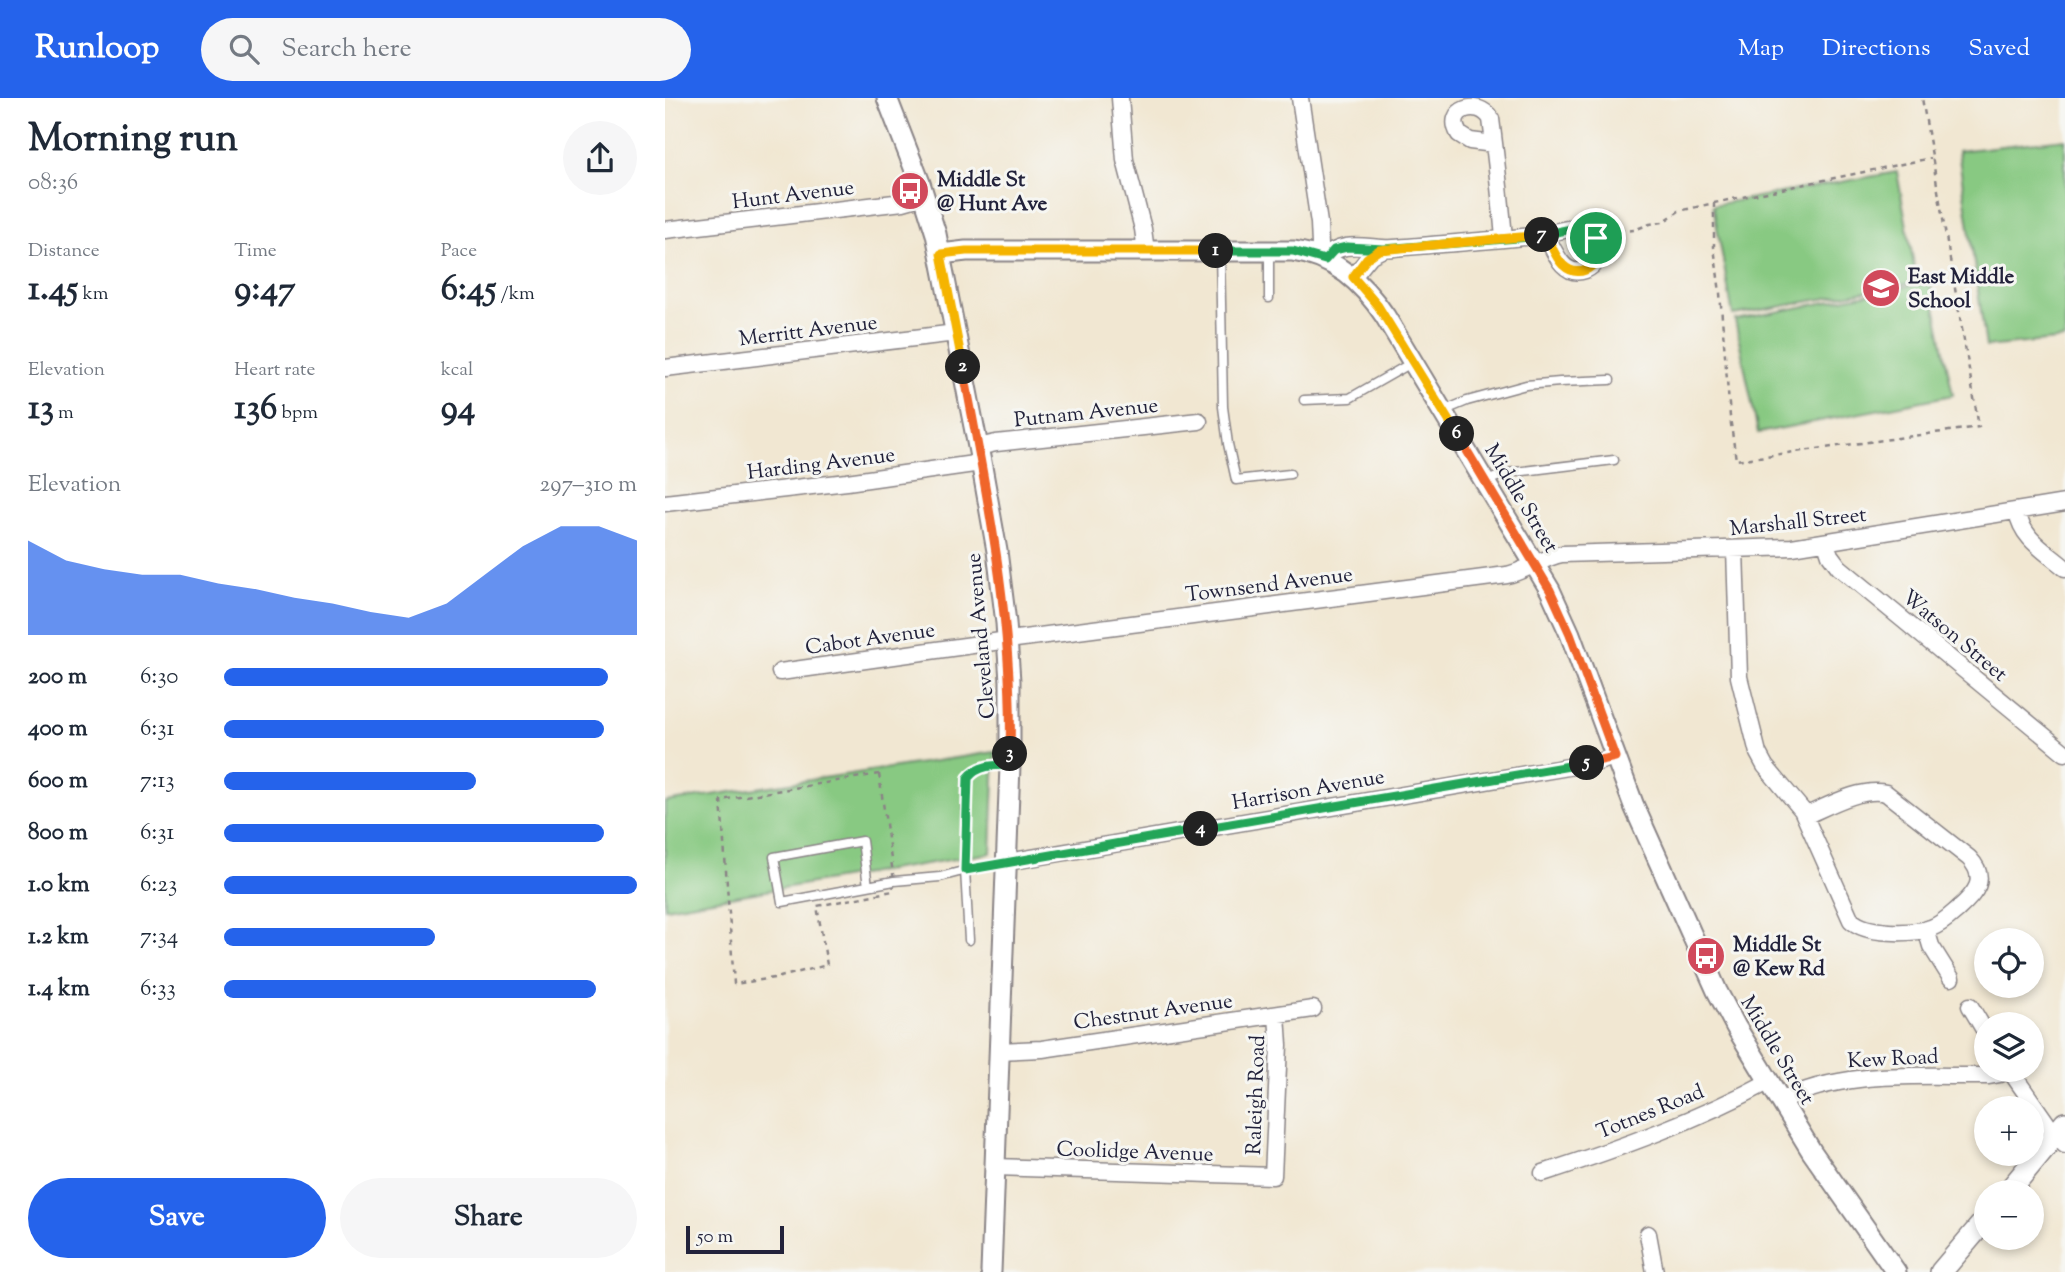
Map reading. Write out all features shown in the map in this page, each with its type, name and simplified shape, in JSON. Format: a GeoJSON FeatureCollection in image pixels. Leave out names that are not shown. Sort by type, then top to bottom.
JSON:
{"type":"FeatureCollection","features":[{"type":"Feature","properties":{"kind":"main road"},"geometry":{"type":"LineString","coordinates":[[2019,1180],[2062,1134]]}},
{"type":"Feature","properties":{"kind":"main road"},"geometry":{"type":"LineString","coordinates":[[1941,1272],[1974,1233]]}},
{"type":"Feature","properties":{"kind":"street"},"geometry":{"type":"LineString","coordinates":[[887,98],[924,196],[941,254]]}},
{"type":"Feature","properties":{"kind":"street"},"geometry":{"type":"LineString","coordinates":[[1120,98],[1125,160],[1146,251]]}},
{"type":"Feature","properties":{"kind":"street"},"geometry":{"type":"LineString","coordinates":[[1300,98],[1319,223],[1321,258],[1340,248],[1358,246],[1384,249],[1546,235],[1580,228],[1596,238],[1598,258],[1591,267],[1570,270],[1561,263],[1546,235]]}},
{"type":"Feature","properties":{"kind":"street"},"geometry":{"type":"LineString","coordinates":[[1494,144],[1504,239]]}},
{"type":"Feature","properties":{"kind":"street","name":"Hunt Avenue"},"geometry":{"type":"LineString","coordinates":[[665,230],[903,202],[924,196]]}},
{"type":"Feature","properties":{"kind":"street"},"geometry":{"type":"LineString","coordinates":[[1353,277],[1371,254],[1384,249]]}},
{"type":"Feature","properties":{"kind":"street","name":"Middle Street"},"geometry":{"type":"LineString","coordinates":[[941,254],[966,251],[1293,251],[1321,258],[1353,277],[1378,306],[1550,590],[1570,634],[1645,830],[1717,991],[1820,1165],[1896,1272]]}},
{"type":"Feature","properties":{"kind":"street","name":"Cleveland Avenue"},"geometry":{"type":"LineString","coordinates":[[941,254],[998,560],[1011,699],[991,1272]]}},
{"type":"Feature","properties":{"kind":"street","name":"Merritt Avenue"},"geometry":{"type":"LineString","coordinates":[[665,368],[956,333]]}},
{"type":"Feature","properties":{"kind":"street","name":"Putnam Avenue"},"geometry":{"type":"LineString","coordinates":[[979,455],[996,443],[1199,421]]}},
{"type":"Feature","properties":{"kind":"street","name":"Harding Avenue"},"geometry":{"type":"LineString","coordinates":[[665,503],[860,480],[979,455]]}},
{"type":"Feature","properties":{"kind":"street","name":"Marshall Street"},"geometry":{"type":"LineString","coordinates":[[1535,564],[1554,555],[1570,553],[1782,548],[1826,543],[2065,503]]}},
{"type":"Feature","properties":{"kind":"street"},"geometry":{"type":"LineString","coordinates":[[2017,511],[2025,533],[2065,568]]}},
{"type":"Feature","properties":{"kind":"street","name":"Watson Street"},"geometry":{"type":"LineString","coordinates":[[1826,543],[1830,555],[1839,567],[2065,753]]}},
{"type":"Feature","properties":{"kind":"street"},"geometry":{"type":"LineString","coordinates":[[1735,549],[1738,668],[1742,693],[1761,760],[1805,816],[1848,915],[1860,927],[1873,930],[1926,929],[1944,921],[1975,893],[1978,873],[1969,858],[1896,799],[1880,791],[1862,793],[1805,816]]}},
{"type":"Feature","properties":{"kind":"street","name":"Townsend Avenue"},"geometry":{"type":"LineString","coordinates":[[1007,640],[1507,575],[1535,564]]}},
{"type":"Feature","properties":{"kind":"street","name":"Cabot Avenue"},"geometry":{"type":"LineString","coordinates":[[780,672],[1007,640]]}},
{"type":"Feature","properties":{"kind":"street","name":"Harrison Avenue"},"geometry":{"type":"LineString","coordinates":[[1007,862],[1615,757]]}},
{"type":"Feature","properties":{"kind":"street"},"geometry":{"type":"LineString","coordinates":[[1926,929],[1931,946],[1951,978]]}},
{"type":"Feature","properties":{"kind":"street"},"geometry":{"type":"LineString","coordinates":[[1970,1006],[1974,1013]]}},
{"type":"Feature","properties":{"kind":"street","name":"Chestnut Avenue"},"geometry":{"type":"LineString","coordinates":[[999,1051],[1042,1049],[1313,1009]]}},
{"type":"Feature","properties":{"kind":"street","name":"Raleigh Road"},"geometry":{"type":"LineString","coordinates":[[1273,1176],[1279,1045],[1276,1015]]}},
{"type":"Feature","properties":{"kind":"street","name":"Kew Road"},"geometry":{"type":"LineString","coordinates":[[1781,1101],[1813,1087],[1852,1079],[1974,1076]]}},
{"type":"Feature","properties":{"kind":"street","name":"Totnes Road"},"geometry":{"type":"LineString","coordinates":[[1543,1173],[1641,1139],[1770,1081]]}},
{"type":"Feature","properties":{"kind":"street"},"geometry":{"type":"LineString","coordinates":[[2019,1082],[2062,1134]]}},
{"type":"Feature","properties":{"kind":"street","name":"Coolidge Avenue"},"geometry":{"type":"LineString","coordinates":[[995,1167],[1273,1176]]}},
{"type":"Feature","properties":{"kind":"street"},"geometry":{"type":"LineString","coordinates":[[1648,1234],[1655,1272]]}},
{"type":"Feature","properties":{"kind":"lane"},"geometry":{"type":"LineString","coordinates":[[1220,251],[1223,407],[1236,480],[1290,474]]}},
{"type":"Feature","properties":{"kind":"lane"},"geometry":{"type":"LineString","coordinates":[[1269,251],[1269,298]]}},
{"type":"Feature","properties":{"kind":"lane"},"geometry":{"type":"LineString","coordinates":[[1304,400],[1350,398],[1413,362]]}},
{"type":"Feature","properties":{"kind":"lane"},"geometry":{"type":"LineString","coordinates":[[1443,411],[1467,401],[1526,385],[1610,380]]}},
{"type":"Feature","properties":{"kind":"lane"},"geometry":{"type":"LineString","coordinates":[[1485,481],[1507,473],[1614,460]]}},
{"type":"Feature","properties":{"kind":"lane"},"geometry":{"type":"LineString","coordinates":[[969,940],[965,870],[968,778],[978,769],[1010,765]]}},
{"type":"Feature","properties":{"kind":"lane"},"geometry":{"type":"LineString","coordinates":[[868,886],[862,841],[774,857],[782,902],[868,886],[894,881],[940,877],[1007,862]]}},
{"type":"Feature","properties":{"kind":"path"},"geometry":{"type":"LineString","coordinates":[[1714,203],[1714,247],[1736,460],[1979,427],[1922,98]]}},
{"type":"Feature","properties":{"kind":"path"},"geometry":{"type":"LineString","coordinates":[[1596,238],[1607,233],[1634,230],[1663,222],[1679,211],[1932,158]]}},
{"type":"Feature","properties":{"kind":"path"},"geometry":{"type":"LineString","coordinates":[[879,775],[894,881],[893,891],[817,906],[827,965],[780,977],[734,984],[721,800],[879,775]]}},
{"type":"Feature","properties":{"kind":"green space"},"geometry":{"type":"Polygon","coordinates":[[[2065,139],[2065,339],[1986,347],[1958,151],[2065,139]]]}},
{"type":"Feature","properties":{"kind":"green space"},"geometry":{"type":"Polygon","coordinates":[[[1897,172],[1917,282],[1733,315],[1713,205],[1897,172]]]}},
{"type":"Feature","properties":{"kind":"green space"},"geometry":{"type":"Polygon","coordinates":[[[1930,282],[1953,395],[1758,433],[1735,320],[1930,282]]]}},
{"type":"Feature","properties":{"kind":"green space"},"geometry":{"type":"Polygon","coordinates":[[[995,752],[991,853],[665,908],[665,802],[995,752]]]}},
{"type":"Feature","properties":{"kind":"place","name":"Middle St @ Hunt Ave"},"geometry":{"type":"Point","coordinates":[910,191]}},
{"type":"Feature","properties":{"kind":"place","name":"East Middle School"},"geometry":{"type":"Point","coordinates":[1881,288]}},
{"type":"Feature","properties":{"kind":"place","name":"Middle St @ Kew Rd"},"geometry":{"type":"Point","coordinates":[1706,956]}},
{"type":"Feature","properties":{"kind":"route"},"geometry":{"type":"LineString","coordinates":[[1596,238],[1587,230],[1577,228],[1530,237],[1384,249],[1347,247],[1334,250],[1325,260],[1293,251],[966,251],[941,254],[996,551],[1010,681],[1010,765],[978,769],[968,778],[965,870],[1615,757],[1570,634],[1550,590],[1385,316],[1353,277],[1367,258],[1379,250],[1530,237],[1546,235],[1561,263],[1570,270],[1581,271],[1591,267],[1598,258],[1596,238]]}}]}
